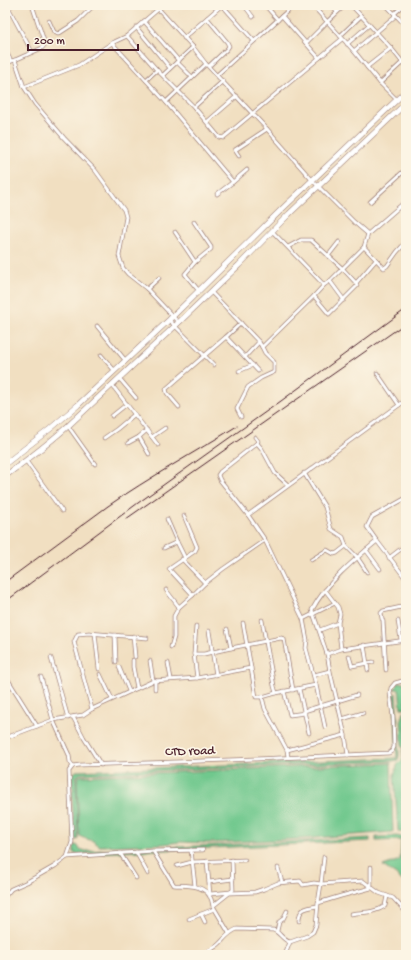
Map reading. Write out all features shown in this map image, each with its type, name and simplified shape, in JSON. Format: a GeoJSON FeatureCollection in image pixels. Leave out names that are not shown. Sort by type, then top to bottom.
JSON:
{"type":"FeatureCollection","features":[{"type":"Feature","properties":{"kind":"main road"},"geometry":{"type":"LineString","coordinates":[[5,464],[78,405],[171,318],[198,290],[406,91]]}},
{"type":"Feature","properties":{"kind":"main road"},"geometry":{"type":"LineString","coordinates":[[5,476],[55,438],[177,325],[272,231],[406,103]]}},
{"type":"Feature","properties":{"kind":"street"},"geometry":{"type":"LineString","coordinates":[[13,5],[7,7],[32,52]]}},
{"type":"Feature","properties":{"kind":"street"},"geometry":{"type":"LineString","coordinates":[[5,63],[42,48],[45,44],[32,5]]}},
{"type":"Feature","properties":{"kind":"street"},"geometry":{"type":"LineString","coordinates":[[49,21],[54,32],[58,34],[78,21],[94,5]]}},
{"type":"Feature","properties":{"kind":"street"},"geometry":{"type":"LineString","coordinates":[[155,5],[193,47],[207,65],[237,96],[312,180],[368,234]]}},
{"type":"Feature","properties":{"kind":"street"},"geometry":{"type":"LineString","coordinates":[[24,87],[78,66],[112,43],[127,36],[163,5]]}},
{"type":"Feature","properties":{"kind":"street"},"geometry":{"type":"LineString","coordinates":[[184,38],[222,5],[254,41]]}},
{"type":"Feature","properties":{"kind":"street"},"geometry":{"type":"LineString","coordinates":[[244,5],[253,17]]}},
{"type":"Feature","properties":{"kind":"street"},"geometry":{"type":"LineString","coordinates":[[265,5],[278,20]]}},
{"type":"Feature","properties":{"kind":"street"},"geometry":{"type":"LineString","coordinates":[[217,75],[294,5]]}},
{"type":"Feature","properties":{"kind":"street"},"geometry":{"type":"LineString","coordinates":[[312,5],[354,51],[380,83],[397,100]]}},
{"type":"Feature","properties":{"kind":"street"},"geometry":{"type":"LineString","coordinates":[[331,5],[337,12]]}},
{"type":"Feature","properties":{"kind":"street"},"geometry":{"type":"LineString","coordinates":[[306,43],[345,5]]}},
{"type":"Feature","properties":{"kind":"street"},"geometry":{"type":"LineString","coordinates":[[351,5],[392,48],[403,63]]}},
{"type":"Feature","properties":{"kind":"street"},"geometry":{"type":"LineString","coordinates":[[386,5],[406,26]]}},
{"type":"Feature","properties":{"kind":"street"},"geometry":{"type":"LineString","coordinates":[[354,51],[394,17],[404,5]]}},
{"type":"Feature","properties":{"kind":"street"},"geometry":{"type":"LineString","coordinates":[[282,16],[319,58]]}},
{"type":"Feature","properties":{"kind":"street"},"geometry":{"type":"LineString","coordinates":[[127,36],[157,70],[194,107],[219,137],[223,138],[319,58],[361,16]]}},
{"type":"Feature","properties":{"kind":"street"},"geometry":{"type":"LineString","coordinates":[[166,102],[192,77],[229,46],[207,18]]}},
{"type":"Feature","properties":{"kind":"street"},"geometry":{"type":"LineString","coordinates":[[144,21],[192,77]]}},
{"type":"Feature","properties":{"kind":"street"},"geometry":{"type":"LineString","coordinates":[[347,44],[369,25]]}},
{"type":"Feature","properties":{"kind":"street"},"geometry":{"type":"LineString","coordinates":[[136,28],[170,68]]}},
{"type":"Feature","properties":{"kind":"street"},"geometry":{"type":"LineString","coordinates":[[112,43],[166,102],[233,182]]}},
{"type":"Feature","properties":{"kind":"street"},"geometry":{"type":"LineString","coordinates":[[163,75],[193,47]]}},
{"type":"Feature","properties":{"kind":"street"},"geometry":{"type":"LineString","coordinates":[[367,67],[392,48]]}},
{"type":"Feature","properties":{"kind":"street"},"geometry":{"type":"LineString","coordinates":[[5,50],[11,61]]}},
{"type":"Feature","properties":{"kind":"street"},"geometry":{"type":"LineString","coordinates":[[380,83],[406,59]]}},
{"type":"Feature","properties":{"kind":"street"},"geometry":{"type":"LineString","coordinates":[[15,60],[24,87],[35,104],[64,138],[95,170],[124,210],[126,217],[119,256],[123,268],[146,290],[214,365]]}},
{"type":"Feature","properties":{"kind":"street"},"geometry":{"type":"LineString","coordinates":[[146,80],[157,70]]}},
{"type":"Feature","properties":{"kind":"street"},"geometry":{"type":"LineString","coordinates":[[194,107],[223,81]]}},
{"type":"Feature","properties":{"kind":"street"},"geometry":{"type":"LineString","coordinates":[[207,122],[237,96]]}},
{"type":"Feature","properties":{"kind":"street"},"geometry":{"type":"LineString","coordinates":[[239,156],[234,150],[267,129]]}},
{"type":"Feature","properties":{"kind":"street"},"geometry":{"type":"LineString","coordinates":[[370,202],[406,169]]}},
{"type":"Feature","properties":{"kind":"street"},"geometry":{"type":"LineString","coordinates":[[217,194],[247,170]]}},
{"type":"Feature","properties":{"kind":"street"},"geometry":{"type":"LineString","coordinates":[[262,347],[364,247],[368,234],[406,201]]}},
{"type":"Feature","properties":{"kind":"street"},"geometry":{"type":"LineString","coordinates":[[194,222],[211,247],[211,249],[195,262],[185,274],[198,290]]}},
{"type":"Feature","properties":{"kind":"street"},"geometry":{"type":"LineString","coordinates":[[272,231],[324,285]]}},
{"type":"Feature","properties":{"kind":"street"},"geometry":{"type":"LineString","coordinates":[[175,232],[195,262]]}},
{"type":"Feature","properties":{"kind":"street"},"geometry":{"type":"LineString","coordinates":[[288,247],[301,240],[310,240],[343,269],[356,283]]}},
{"type":"Feature","properties":{"kind":"street"},"geometry":{"type":"LineString","coordinates":[[328,256],[339,242]]}},
{"type":"Feature","properties":{"kind":"street"},"geometry":{"type":"LineString","coordinates":[[364,247],[384,268],[406,242]]}},
{"type":"Feature","properties":{"kind":"street"},"geometry":{"type":"LineString","coordinates":[[314,296],[329,314],[357,286],[356,283],[376,260]]}},
{"type":"Feature","properties":{"kind":"street"},"geometry":{"type":"LineString","coordinates":[[146,290],[159,278]]}},
{"type":"Feature","properties":{"kind":"street"},"geometry":{"type":"LineString","coordinates":[[330,281],[344,300]]}},
{"type":"Feature","properties":{"kind":"street"},"geometry":{"type":"LineString","coordinates":[[211,292],[259,342],[265,353],[274,362],[274,372],[261,378],[248,387],[237,409],[241,417]]}},
{"type":"Feature","properties":{"kind":"street"},"geometry":{"type":"LineString","coordinates":[[179,407],[167,393],[166,389],[241,323]]}},
{"type":"Feature","properties":{"kind":"street"},"geometry":{"type":"LineString","coordinates":[[97,326],[121,356],[126,360]]}},
{"type":"Feature","properties":{"kind":"street"},"geometry":{"type":"LineString","coordinates":[[226,337],[258,371]]}},
{"type":"Feature","properties":{"kind":"street"},"geometry":{"type":"LineString","coordinates":[[244,357],[259,342]]}},
{"type":"Feature","properties":{"kind":"street"},"geometry":{"type":"LineString","coordinates":[[101,355],[114,370]]}},
{"type":"Feature","properties":{"kind":"street"},"geometry":{"type":"LineString","coordinates":[[239,371],[253,365]]}},
{"type":"Feature","properties":{"kind":"street"},"geometry":{"type":"LineString","coordinates":[[377,373],[399,405]]}},
{"type":"Feature","properties":{"kind":"street"},"geometry":{"type":"LineString","coordinates":[[119,378],[136,398]]}},
{"type":"Feature","properties":{"kind":"street"},"geometry":{"type":"LineString","coordinates":[[111,385],[135,414],[158,446]]}},
{"type":"Feature","properties":{"kind":"street"},"geometry":{"type":"LineString","coordinates":[[248,515],[406,400]]}},
{"type":"Feature","properties":{"kind":"street"},"geometry":{"type":"LineString","coordinates":[[112,416],[126,404]]}},
{"type":"Feature","properties":{"kind":"street"},"geometry":{"type":"LineString","coordinates":[[104,438],[135,414]]}},
{"type":"Feature","properties":{"kind":"street"},"geometry":{"type":"LineString","coordinates":[[68,426],[95,464]]}},
{"type":"Feature","properties":{"kind":"street"},"geometry":{"type":"LineString","coordinates":[[152,437],[165,428]]}},
{"type":"Feature","properties":{"kind":"street"},"geometry":{"type":"LineString","coordinates":[[128,443],[147,430]]}},
{"type":"Feature","properties":{"kind":"street"},"geometry":{"type":"LineString","coordinates":[[139,436],[149,454]]}},
{"type":"Feature","properties":{"kind":"street"},"geometry":{"type":"LineString","coordinates":[[255,437],[258,441],[257,444],[262,449],[275,473],[288,485]]}},
{"type":"Feature","properties":{"kind":"street"},"geometry":{"type":"LineString","coordinates":[[257,444],[218,475],[220,480],[248,515],[265,540],[304,619],[307,640],[306,648],[314,675],[325,727]]}},
{"type":"Feature","properties":{"kind":"street"},"geometry":{"type":"LineString","coordinates":[[26,461],[62,511]]}},
{"type":"Feature","properties":{"kind":"street"},"geometry":{"type":"LineString","coordinates":[[304,473],[325,507],[331,530],[343,537],[346,546],[357,557],[367,572]]}},
{"type":"Feature","properties":{"kind":"street"},"geometry":{"type":"LineString","coordinates":[[406,498],[372,517],[367,527],[389,558],[405,574],[406,579]]}},
{"type":"Feature","properties":{"kind":"street"},"geometry":{"type":"LineString","coordinates":[[184,516],[198,547],[169,569],[193,595]]}},
{"type":"Feature","properties":{"kind":"street"},"geometry":{"type":"LineString","coordinates":[[167,519],[184,558],[205,583]]}},
{"type":"Feature","properties":{"kind":"street"},"geometry":{"type":"LineString","coordinates":[[172,647],[174,636],[174,616],[179,606],[223,569],[265,540]]}},
{"type":"Feature","properties":{"kind":"street"},"geometry":{"type":"LineString","coordinates":[[348,755],[342,719],[327,654],[320,630],[313,614],[313,609],[325,590],[357,557],[377,541]]}},
{"type":"Feature","properties":{"kind":"street"},"geometry":{"type":"LineString","coordinates":[[164,548],[177,542]]}},
{"type":"Feature","properties":{"kind":"street"},"geometry":{"type":"LineString","coordinates":[[311,560],[327,550],[334,554],[346,546]]}},
{"type":"Feature","properties":{"kind":"street"},"geometry":{"type":"LineString","coordinates":[[389,558],[406,546]]}},
{"type":"Feature","properties":{"kind":"street"},"geometry":{"type":"LineString","coordinates":[[366,550],[380,569]]}},
{"type":"Feature","properties":{"kind":"street"},"geometry":{"type":"LineString","coordinates":[[166,590],[179,606]]}},
{"type":"Feature","properties":{"kind":"street"},"geometry":{"type":"LineString","coordinates":[[325,590],[338,607],[340,614],[338,623],[340,648]]}},
{"type":"Feature","properties":{"kind":"street"},"geometry":{"type":"LineString","coordinates":[[304,619],[335,603]]}},
{"type":"Feature","properties":{"kind":"street"},"geometry":{"type":"LineString","coordinates":[[386,670],[382,611],[406,606]]}},
{"type":"Feature","properties":{"kind":"street"},"geometry":{"type":"LineString","coordinates":[[262,620],[276,693]]}},
{"type":"Feature","properties":{"kind":"street"},"geometry":{"type":"LineString","coordinates":[[398,621],[403,640],[406,665]]}},
{"type":"Feature","properties":{"kind":"street"},"geometry":{"type":"LineString","coordinates":[[243,623],[256,697],[262,698],[284,691],[316,685]]}},
{"type":"Feature","properties":{"kind":"street"},"geometry":{"type":"LineString","coordinates":[[320,630],[338,623]]}},
{"type":"Feature","properties":{"kind":"street"},"geometry":{"type":"LineString","coordinates":[[196,626],[194,654],[197,678]]}},
{"type":"Feature","properties":{"kind":"street"},"geometry":{"type":"LineString","coordinates":[[227,629],[231,648]]}},
{"type":"Feature","properties":{"kind":"street"},"geometry":{"type":"LineString","coordinates":[[209,631],[216,675]]}},
{"type":"Feature","properties":{"kind":"street"},"geometry":{"type":"LineString","coordinates":[[92,709],[74,642],[78,634],[147,638]]}},
{"type":"Feature","properties":{"kind":"street"},"geometry":{"type":"LineString","coordinates":[[95,634],[99,669]]}},
{"type":"Feature","properties":{"kind":"street"},"geometry":{"type":"LineString","coordinates":[[115,635],[116,662]]}},
{"type":"Feature","properties":{"kind":"street"},"geometry":{"type":"LineString","coordinates":[[133,636],[133,667],[137,688]]}},
{"type":"Feature","properties":{"kind":"street"},"geometry":{"type":"LineString","coordinates":[[194,654],[204,654],[281,638],[284,639],[293,690]]}},
{"type":"Feature","properties":{"kind":"street"},"geometry":{"type":"LineString","coordinates":[[327,654],[340,648],[403,640]]}},
{"type":"Feature","properties":{"kind":"street"},"geometry":{"type":"LineString","coordinates":[[364,645],[368,670]]}},
{"type":"Feature","properties":{"kind":"street"},"geometry":{"type":"LineString","coordinates":[[350,656],[352,666],[373,662]]}},
{"type":"Feature","properties":{"kind":"street"},"geometry":{"type":"LineString","coordinates":[[51,658],[68,718]]}},
{"type":"Feature","properties":{"kind":"street"},"geometry":{"type":"LineString","coordinates":[[150,661],[155,689]]}},
{"type":"Feature","properties":{"kind":"street"},"geometry":{"type":"LineString","coordinates":[[168,663],[171,680]]}},
{"type":"Feature","properties":{"kind":"street"},"geometry":{"type":"LineString","coordinates":[[119,667],[129,691]]}},
{"type":"Feature","properties":{"kind":"street"},"geometry":{"type":"LineString","coordinates":[[5,733],[8,737],[53,720],[83,715],[112,699],[154,680],[197,678],[251,668]]}},
{"type":"Feature","properties":{"kind":"street"},"geometry":{"type":"LineString","coordinates":[[314,675],[330,671]]}},
{"type":"Feature","properties":{"kind":"street"},"geometry":{"type":"LineString","coordinates":[[100,674],[112,699]]}},
{"type":"Feature","properties":{"kind":"street"},"geometry":{"type":"LineString","coordinates":[[5,675],[37,726]]}},
{"type":"Feature","properties":{"kind":"street"},"geometry":{"type":"LineString","coordinates":[[41,677],[53,720],[73,766],[69,771],[72,842],[67,857]]}},
{"type":"Feature","properties":{"kind":"street","name":"CTD road"},"geometry":{"type":"LineString","coordinates":[[73,766],[389,753],[394,747],[393,717],[390,693],[391,688],[395,683],[406,680]]}},
{"type":"Feature","properties":{"kind":"street"},"geometry":{"type":"LineString","coordinates":[[299,689],[309,733]]}},
{"type":"Feature","properties":{"kind":"street"},"geometry":{"type":"LineString","coordinates":[[284,691],[289,714],[292,715],[357,695]]}},
{"type":"Feature","properties":{"kind":"street"},"geometry":{"type":"LineString","coordinates":[[262,698],[265,709],[286,750],[288,757]]}},
{"type":"Feature","properties":{"kind":"street"},"geometry":{"type":"LineString","coordinates":[[342,719],[362,713]]}},
{"type":"Feature","properties":{"kind":"street"},"geometry":{"type":"LineString","coordinates":[[73,717],[100,764]]}},
{"type":"Feature","properties":{"kind":"street"},"geometry":{"type":"LineString","coordinates":[[286,750],[345,734]]}},
{"type":"Feature","properties":{"kind":"street"},"geometry":{"type":"LineString","coordinates":[[5,896],[11,889],[27,882],[55,866],[67,857],[153,850],[203,850]]}},
{"type":"Feature","properties":{"kind":"street"},"geometry":{"type":"LineString","coordinates":[[153,850],[174,885],[195,886],[203,889],[210,895],[259,891],[282,882],[300,881],[303,885],[314,883],[321,884],[363,881],[379,893],[393,898],[405,911]]}},
{"type":"Feature","properties":{"kind":"street"},"geometry":{"type":"LineString","coordinates":[[191,850],[195,886]]}},
{"type":"Feature","properties":{"kind":"street"},"geometry":{"type":"LineString","coordinates":[[120,852],[136,878]]}},
{"type":"Feature","properties":{"kind":"street"},"geometry":{"type":"LineString","coordinates":[[136,852],[148,874]]}},
{"type":"Feature","properties":{"kind":"street"},"geometry":{"type":"LineString","coordinates":[[118,858],[123,856]]}},
{"type":"Feature","properties":{"kind":"street"},"geometry":{"type":"LineString","coordinates":[[289,941],[306,936],[313,932],[316,925],[317,905],[324,857]]}},
{"type":"Feature","properties":{"kind":"street"},"geometry":{"type":"LineString","coordinates":[[190,919],[213,908],[233,890],[232,860]]}},
{"type":"Feature","properties":{"kind":"street"},"geometry":{"type":"LineString","coordinates":[[177,866],[192,862],[245,860]]}},
{"type":"Feature","properties":{"kind":"street"},"geometry":{"type":"LineString","coordinates":[[208,861],[210,895],[213,908],[229,933]]}},
{"type":"Feature","properties":{"kind":"street"},"geometry":{"type":"LineString","coordinates":[[371,867],[371,888]]}},
{"type":"Feature","properties":{"kind":"street"},"geometry":{"type":"LineString","coordinates":[[278,868],[282,882]]}},
{"type":"Feature","properties":{"kind":"street"},"geometry":{"type":"LineString","coordinates":[[209,882],[233,879]]}},
{"type":"Feature","properties":{"kind":"street"},"geometry":{"type":"LineString","coordinates":[[299,921],[300,913],[307,908],[371,888]]}},
{"type":"Feature","properties":{"kind":"street"},"geometry":{"type":"LineString","coordinates":[[351,914],[373,911],[385,906],[387,896]]}},
{"type":"Feature","properties":{"kind":"street"},"geometry":{"type":"LineString","coordinates":[[277,931],[279,922],[283,920],[287,911]]}},
{"type":"Feature","properties":{"kind":"street"},"geometry":{"type":"LineString","coordinates":[[201,914],[205,922]]}},
{"type":"Feature","properties":{"kind":"street"},"geometry":{"type":"LineString","coordinates":[[199,955],[218,945],[229,933],[237,929],[273,930],[277,931],[289,941]]}},
{"type":"Feature","properties":{"kind":"street"},"geometry":{"type":"LineString","coordinates":[[285,955],[289,941]]}},
{"type":"Feature","properties":{"kind":"green space"},"geometry":{"type":"Polygon","coordinates":[[[399,682],[406,683],[406,708],[401,708],[399,689],[394,689],[399,682]]]}},
{"type":"Feature","properties":{"kind":"green space"},"geometry":{"type":"Polygon","coordinates":[[[396,693],[398,760],[80,774],[76,777],[78,838],[77,840],[74,839],[72,790],[74,790],[71,776],[76,771],[397,758],[394,694],[396,693]]]}},
{"type":"Feature","properties":{"kind":"green space"},"geometry":{"type":"Polygon","coordinates":[[[406,711],[406,747],[402,748],[401,718],[403,713],[406,711]]]}},
{"type":"Feature","properties":{"kind":"green space"},"geometry":{"type":"Polygon","coordinates":[[[402,750],[406,750],[406,833],[398,831],[394,775],[398,763],[402,760],[402,750]]]}},
{"type":"Feature","properties":{"kind":"green space"},"geometry":{"type":"Polygon","coordinates":[[[391,763],[393,832],[301,839],[208,843],[180,842],[100,846],[79,835],[77,782],[78,777],[80,776],[391,763]]]}},
{"type":"Feature","properties":{"kind":"green space"},"geometry":{"type":"Polygon","coordinates":[[[376,837],[402,837],[406,841],[406,885],[396,875],[383,866],[400,860],[401,840],[376,841],[376,837]]]}},
{"type":"Feature","properties":{"kind":"green space"},"geometry":{"type":"Polygon","coordinates":[[[370,838],[370,841],[74,854],[74,846],[77,845],[80,849],[86,851],[370,838]]]}},
{"type":"Feature","properties":{"kind":"railway"},"geometry":{"type":"LineString","coordinates":[[5,602],[138,503],[281,401],[406,309]]}},
{"type":"Feature","properties":{"kind":"railway"},"geometry":{"type":"LineString","coordinates":[[126,519],[406,323]]}},
{"type":"Feature","properties":{"kind":"railway"},"geometry":{"type":"LineString","coordinates":[[5,582],[124,495],[237,426]]}}]}
